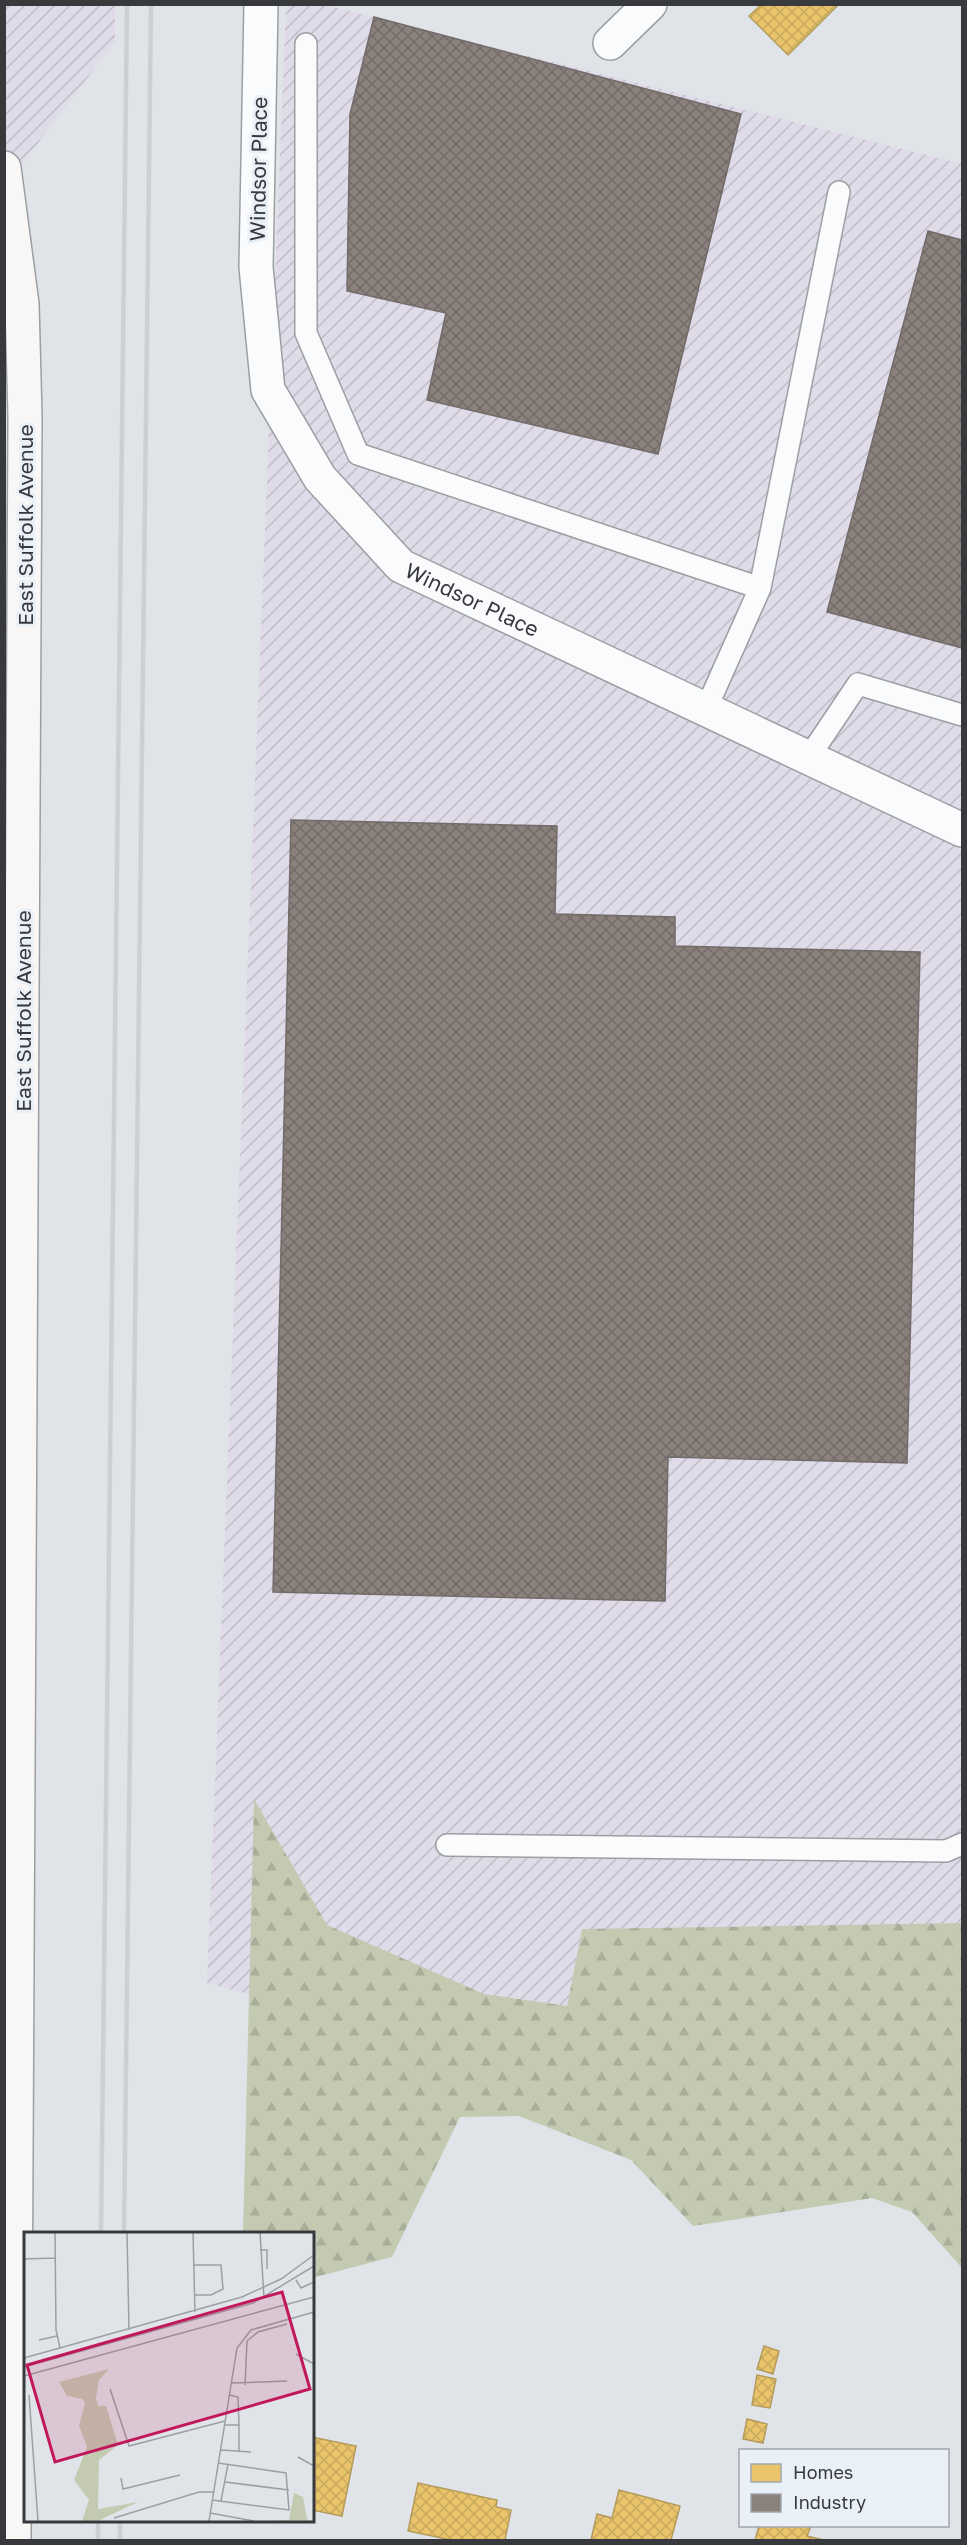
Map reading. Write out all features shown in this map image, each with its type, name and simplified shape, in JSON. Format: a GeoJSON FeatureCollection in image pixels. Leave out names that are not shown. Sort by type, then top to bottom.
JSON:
{"type":"FeatureCollection","features":[{"type":"Feature","properties":{"kind":"main road","name":"East Suffolk Avenue"},"geometry":{"type":"LineString","coordinates":[[6,182],[22,304],[25,374],[14,867],[12,1522],[14,2541]]}},
{"type":"Feature","properties":{"kind":"street","name":"Windsor Place"},"geometry":{"type":"LineString","coordinates":[[261,4],[256,267],[267,390],[320,478],[401,566],[963,830]]}},
{"type":"Feature","properties":{"kind":"street"},"geometry":{"type":"LineString","coordinates":[[610,43],[650,4]]}},
{"type":"Feature","properties":{"kind":"lane"},"geometry":{"type":"LineString","coordinates":[[306,44],[306,333],[358,454],[760,588]]}},
{"type":"Feature","properties":{"kind":"lane"},"geometry":{"type":"LineString","coordinates":[[706,709],[760,588],[839,192]]}},
{"type":"Feature","properties":{"kind":"lane"},"geometry":{"type":"LineString","coordinates":[[808,757],[858,684],[963,715]]}},
{"type":"Feature","properties":{"kind":"lane"},"geometry":{"type":"LineString","coordinates":[[447,1845],[946,1851],[963,1844]]}},
{"type":"Feature","properties":{"kind":"shaded area"},"geometry":{"type":"Polygon","coordinates":[[[321,4],[962,164],[962,2189],[207,1983],[286,5],[321,4]]]}},
{"type":"Feature","properties":{"kind":"shaded area"},"geometry":{"type":"Polygon","coordinates":[[[5,5],[115,5],[115,42],[5,186],[5,5]]]}},
{"type":"Feature","properties":{"kind":"green space"},"geometry":{"type":"Polygon","coordinates":[[[254,1799],[327,1925],[484,1994],[567,2006],[582,1929],[962,1923],[962,2268],[912,2212],[872,2198],[693,2226],[631,2160],[519,2116],[460,2117],[392,2257],[314,2277],[314,2232],[243,2232],[254,1799]]]}},
{"type":"Feature","properties":{"kind":"building: Homes"},"geometry":{"type":"Polygon","coordinates":[[[762,4],[836,4],[837,6],[788,55],[749,16],[762,4]]]}},
{"type":"Feature","properties":{"kind":"building: Homes"},"geometry":{"type":"Polygon","coordinates":[[[764,2346],[779,2351],[773,2374],[757,2369],[764,2346]]]}},
{"type":"Feature","properties":{"kind":"building: Homes"},"geometry":{"type":"Polygon","coordinates":[[[757,2375],[776,2379],[770,2408],[752,2405],[757,2375]]]}},
{"type":"Feature","properties":{"kind":"building: Homes"},"geometry":{"type":"Polygon","coordinates":[[[747,2419],[767,2424],[763,2443],[743,2439],[747,2419]]]}},
{"type":"Feature","properties":{"kind":"building: Homes"},"geometry":{"type":"Polygon","coordinates":[[[314,2437],[356,2446],[342,2516],[314,2510],[314,2437]]]}},
{"type":"Feature","properties":{"kind":"building: Homes"},"geometry":{"type":"Polygon","coordinates":[[[418,2483],[497,2500],[496,2507],[511,2510],[505,2540],[451,2540],[408,2531],[418,2483]]]}},
{"type":"Feature","properties":{"kind":"building: Homes"},"geometry":{"type":"Polygon","coordinates":[[[619,2490],[680,2506],[671,2540],[591,2540],[597,2514],[612,2518],[619,2490]]]}},
{"type":"Feature","properties":{"kind":"building: Homes"},"geometry":{"type":"Polygon","coordinates":[[[759,2527],[811,2527],[807,2536],[824,2540],[755,2540],[759,2527]]]}},
{"type":"Feature","properties":{"kind":"building: Industry"},"geometry":{"type":"Polygon","coordinates":[[[374,17],[741,114],[658,454],[427,400],[446,313],[347,291],[350,114],[374,17]]]}},
{"type":"Feature","properties":{"kind":"building: Industry"},"geometry":{"type":"Polygon","coordinates":[[[928,231],[962,240],[962,648],[827,612],[928,231]]]}},
{"type":"Feature","properties":{"kind":"building: Industry"},"geometry":{"type":"Polygon","coordinates":[[[291,820],[557,826],[555,914],[675,917],[675,946],[920,952],[907,1463],[668,1457],[665,1601],[273,1592],[291,820]]]}},
{"type":"Feature","properties":{"kind":"railway"},"geometry":{"type":"LineString","coordinates":[[101,2232],[127,4]]}},
{"type":"Feature","properties":{"kind":"railway"},"geometry":{"type":"LineString","coordinates":[[124,2232],[151,4]]}},
{"type":"Feature","properties":{"kind":"railway"},"geometry":{"type":"LineString","coordinates":[[98,2521],[98,2540]]}},
{"type":"Feature","properties":{"kind":"railway"},"geometry":{"type":"LineString","coordinates":[[120,2521],[120,2540]]}}]}
